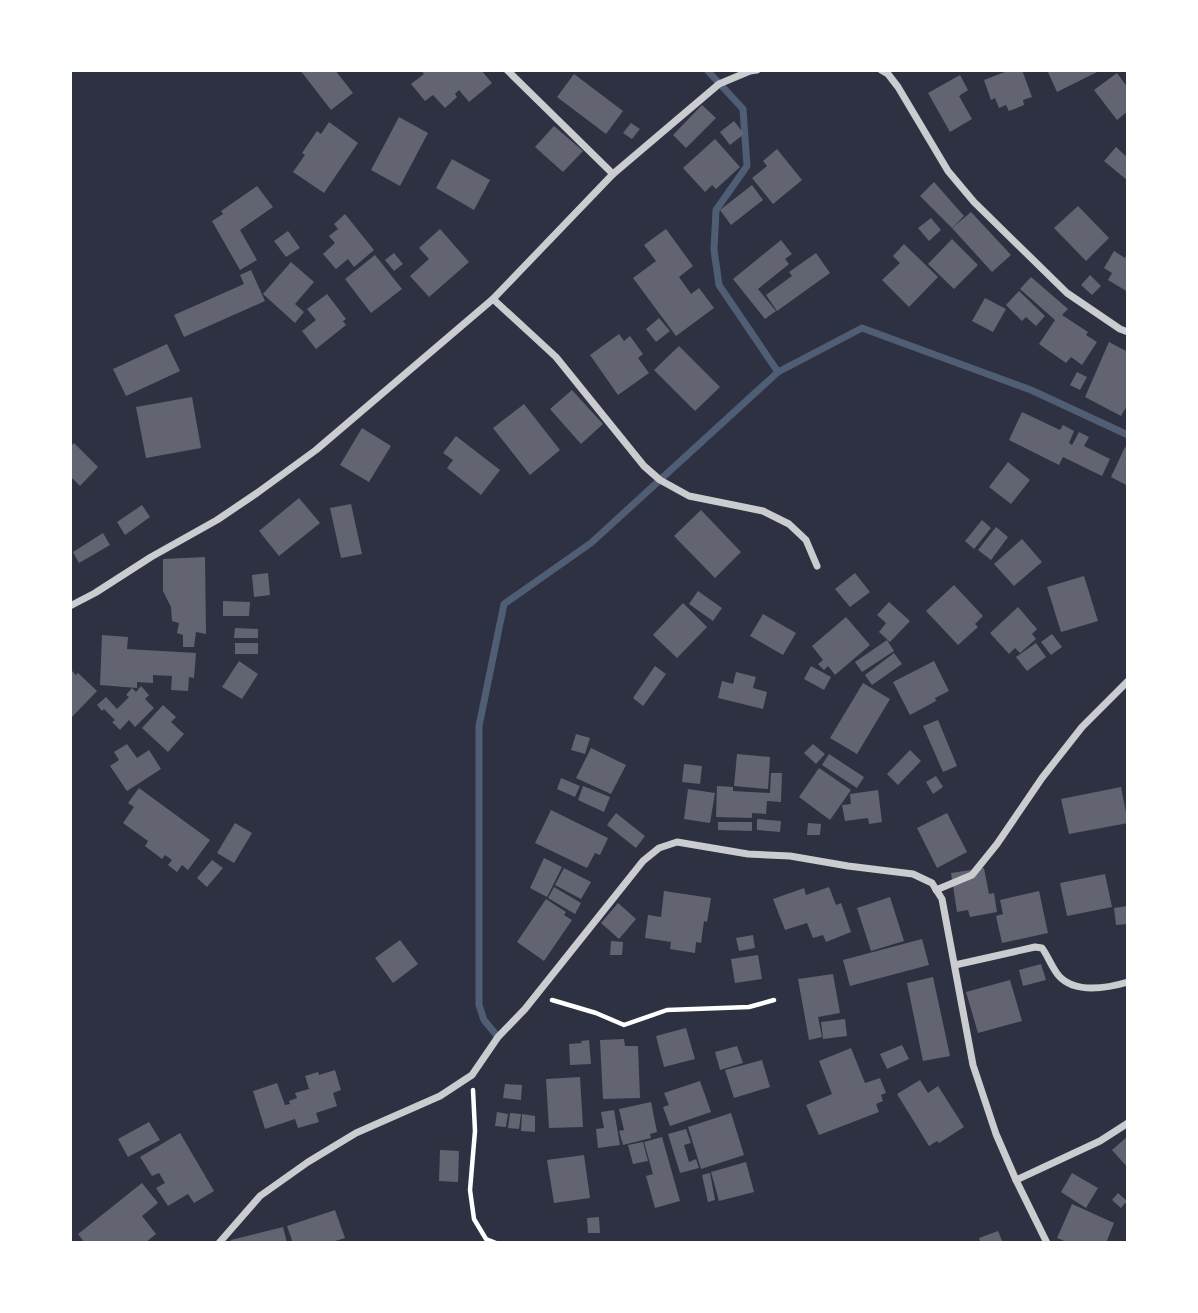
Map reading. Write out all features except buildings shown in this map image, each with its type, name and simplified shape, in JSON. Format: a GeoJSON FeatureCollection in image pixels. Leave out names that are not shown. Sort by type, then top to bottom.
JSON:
{"type":"FeatureCollection","features":[{"type":"Feature","properties":{"kind":"street"},"geometry":{"type":"LineString","coordinates":[[507,70],[613,174]]}},
{"type":"Feature","properties":{"kind":"street"},"geometry":{"type":"LineString","coordinates":[[70,606],[216,520],[316,450],[494,299],[613,174],[719,84],[757,70]]}},
{"type":"Feature","properties":{"kind":"street"},"geometry":{"type":"LineString","coordinates":[[881,70],[888,74],[898,87],[948,172],[974,202],[1067,293],[1128,332]]}},
{"type":"Feature","properties":{"kind":"street"},"geometry":{"type":"LineString","coordinates":[[494,299],[556,357],[644,466],[660,480],[690,496],[763,511],[789,524],[806,540],[817,566]]}},
{"type":"Feature","properties":{"kind":"street"},"geometry":{"type":"LineString","coordinates":[[936,890],[972,875],[1082,727],[1128,681]]}},
{"type":"Feature","properties":{"kind":"street"},"geometry":{"type":"LineString","coordinates":[[219,1243],[260,1196],[308,1163],[356,1133],[440,1096],[472,1075],[498,1037],[536,995],[643,861],[659,848],[677,842],[748,854],[790,856],[913,874],[932,883],[942,899],[973,1065],[996,1134],[1047,1243]]}},
{"type":"Feature","properties":{"kind":"street"},"geometry":{"type":"LineString","coordinates":[[955,965],[1035,947],[1042,948],[1060,977],[1069,983],[1088,989],[1110,988],[1128,982]]}},
{"type":"Feature","properties":{"kind":"street"},"geometry":{"type":"LineString","coordinates":[[1016,1180],[1100,1141],[1128,1124]]}},
{"type":"Feature","properties":{"kind":"path"},"geometry":{"type":"LineString","coordinates":[[536,995],[596,1013],[624,1025],[667,1010],[749,1007],[774,1000]]}},
{"type":"Feature","properties":{"kind":"path"},"geometry":{"type":"LineString","coordinates":[[472,1075],[475,1132],[470,1190],[474,1219],[486,1239],[496,1243]]}},
{"type":"Feature","properties":{"kind":"waterway"},"geometry":{"type":"LineString","coordinates":[[707,70],[743,109],[747,166],[716,210],[714,250],[719,285],[778,372]]}},
{"type":"Feature","properties":{"kind":"waterway"},"geometry":{"type":"LineString","coordinates":[[498,1037],[484,1020],[479,1005],[479,726],[504,604],[591,543],[778,372],[862,328],[1031,390],[1128,435]]}}]}
